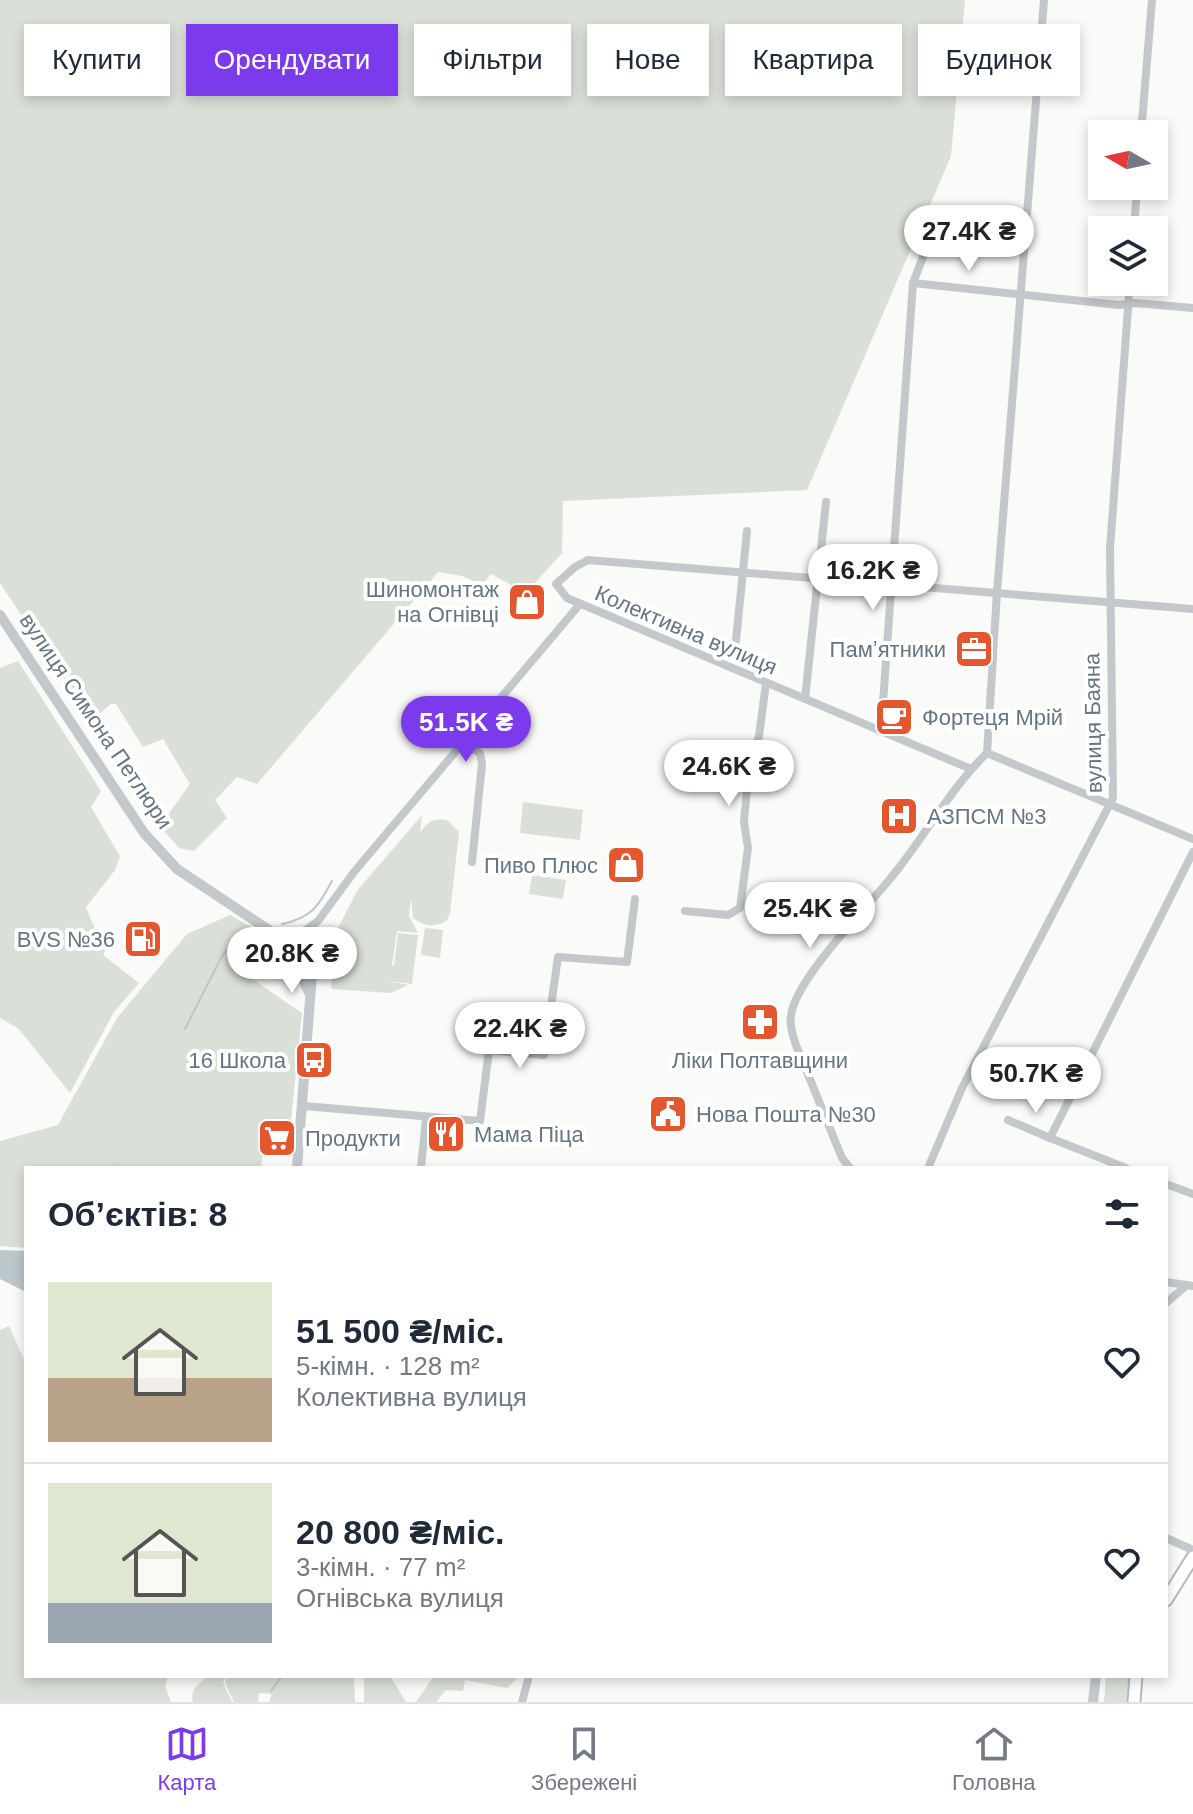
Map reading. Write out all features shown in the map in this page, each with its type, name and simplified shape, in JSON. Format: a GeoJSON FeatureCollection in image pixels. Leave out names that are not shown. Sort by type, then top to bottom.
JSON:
{"type":"FeatureCollection","features":[{"type":"Feature","properties":{"kind":"main road"},"geometry":{"type":"LineString","coordinates":[[1168,1597],[1193,1557]]}},
{"type":"Feature","properties":{"kind":"main road"},"geometry":{"type":"LineString","coordinates":[[1134,1702],[1136,1678]]}},
{"type":"Feature","properties":{"kind":"street"},"geometry":{"type":"LineString","coordinates":[[844,1166],[791,1031],[792,1010],[820,964],[897,871],[971,769],[987,753],[1044,0]]}},
{"type":"Feature","properties":{"kind":"street"},"geometry":{"type":"LineString","coordinates":[[1142,120],[1152,0]]}},
{"type":"Feature","properties":{"kind":"street"},"geometry":{"type":"LineString","coordinates":[[881,731],[913,283],[931,236]]}},
{"type":"Feature","properties":{"kind":"street"},"geometry":{"type":"LineString","coordinates":[[913,283],[1193,308]]}},
{"type":"Feature","properties":{"kind":"street","name":"вулиця Баяна"},"geometry":{"type":"LineString","coordinates":[[929,1166],[962,1088],[1111,804],[1110,539],[1129,296]]}},
{"type":"Feature","properties":{"kind":"street"},"geometry":{"type":"LineString","coordinates":[[805,699],[826,502]]}},
{"type":"Feature","properties":{"kind":"street"},"geometry":{"type":"LineString","coordinates":[[735,650],[747,531]]}},
{"type":"Feature","properties":{"kind":"street"},"geometry":{"type":"LineString","coordinates":[[580,604],[567,598],[556,584],[588,560],[1193,609]]}},
{"type":"Feature","properties":{"kind":"street","name":"Колективна вулиця"},"geometry":{"type":"LineString","coordinates":[[297,935],[313,926],[354,872],[580,604],[971,769]]}},
{"type":"Feature","properties":{"kind":"street","name":"вулиця Симона Петлюри"},"geometry":{"type":"LineString","coordinates":[[0,615],[144,833],[177,869],[275,934],[286,951]]}},
{"type":"Feature","properties":{"kind":"street"},"geometry":{"type":"LineString","coordinates":[[685,911],[728,915],[740,908],[748,848],[744,822],[749,767],[759,736],[766,683]]}},
{"type":"Feature","properties":{"kind":"street"},"geometry":{"type":"LineString","coordinates":[[462,744],[480,753],[482,764],[472,862]]}},
{"type":"Feature","properties":{"kind":"street"},"geometry":{"type":"LineString","coordinates":[[987,753],[1193,839]]}},
{"type":"Feature","properties":{"kind":"street"},"geometry":{"type":"LineString","coordinates":[[1050,1138],[1193,852]]}},
{"type":"Feature","properties":{"kind":"street"},"geometry":{"type":"LineString","coordinates":[[304,1106],[480,1121],[489,1050],[544,1055],[558,957],[627,962],[635,899]]}},
{"type":"Feature","properties":{"kind":"street","name":"Колективна вулиця"},"geometry":{"type":"LineString","coordinates":[[316,942],[323,912]]}},
{"type":"Feature","properties":{"kind":"street","name":"вулиця Симона Петлюри"},"geometry":{"type":"LineString","coordinates":[[275,934],[297,935]]}},
{"type":"Feature","properties":{"kind":"street"},"geometry":{"type":"LineString","coordinates":[[296,965],[307,965],[318,953],[316,942],[307,935],[297,935],[288,942],[286,951],[308,990],[310,1017]]}},
{"type":"Feature","properties":{"kind":"street"},"geometry":{"type":"LineString","coordinates":[[297,1166],[313,961]]}},
{"type":"Feature","properties":{"kind":"street"},"geometry":{"type":"LineString","coordinates":[[421,1166],[426,1118]]}},
{"type":"Feature","properties":{"kind":"street"},"geometry":{"type":"LineString","coordinates":[[1008,1120],[1121,1166]]}},
{"type":"Feature","properties":{"kind":"street"},"geometry":{"type":"LineString","coordinates":[[1168,1185],[1193,1194]]}},
{"type":"Feature","properties":{"kind":"street"},"geometry":{"type":"LineString","coordinates":[[1168,1282],[1190,1285]]}},
{"type":"Feature","properties":{"kind":"street"},"geometry":{"type":"LineString","coordinates":[[1168,1302],[1190,1285]]}},
{"type":"Feature","properties":{"kind":"street"},"geometry":{"type":"LineString","coordinates":[[1168,1539],[1193,1550]]}},
{"type":"Feature","properties":{"kind":"street"},"geometry":{"type":"LineString","coordinates":[[522,1702],[528,1678]]}},
{"type":"Feature","properties":{"kind":"street"},"geometry":{"type":"LineString","coordinates":[[1093,1702],[1096,1678]]}},
{"type":"Feature","properties":{"kind":"shaded area"},"geometry":{"type":"Polygon","coordinates":[[[0,0],[965,0],[963,24],[918,24],[918,96],[956,96],[951,156],[807,490],[563,501],[562,553],[526,593],[491,574],[482,585],[462,576],[438,572],[257,784],[237,777],[215,800],[227,818],[194,851],[179,848],[160,826],[190,784],[163,739],[143,747],[116,704],[111,704],[91,721],[0,583],[0,0]]]}},
{"type":"Feature","properties":{"kind":"shaded area"},"geometry":{"type":"Polygon","coordinates":[[[18,661],[101,791],[91,807],[120,856],[115,870],[86,907],[94,927],[110,941],[103,955],[139,983],[114,1012],[70,1093],[19,1029],[0,1018],[0,668],[18,661]]]}},
{"type":"Feature","properties":{"kind":"shaded area"},"geometry":{"type":"Polygon","coordinates":[[[523,802],[583,810],[580,840],[520,833],[523,802]]]}},
{"type":"Feature","properties":{"kind":"shaded area"},"geometry":{"type":"Polygon","coordinates":[[[422,815],[420,833],[434,820],[447,820],[459,832],[447,920],[434,925],[417,921],[413,918],[411,898],[409,916],[418,933],[397,931],[392,965],[398,933],[418,935],[412,984],[387,981],[408,985],[391,993],[331,989],[336,932],[357,891],[422,815]]]}},
{"type":"Feature","properties":{"kind":"shaded area"},"geometry":{"type":"Polygon","coordinates":[[[532,875],[566,880],[563,899],[529,894],[532,875]]]}},
{"type":"Feature","properties":{"kind":"shaded area"},"geometry":{"type":"Polygon","coordinates":[[[230,915],[264,934],[242,957],[245,974],[302,1013],[291,1120],[266,1123],[261,1166],[24,1166],[24,1248],[0,1246],[0,1141],[58,1125],[117,1018],[187,934],[230,915]]]}},
{"type":"Feature","properties":{"kind":"shaded area"},"geometry":{"type":"Polygon","coordinates":[[[425,928],[443,930],[440,958],[421,955],[425,928]]]}},
{"type":"Feature","properties":{"kind":"shaded area"},"geometry":{"type":"Polygon","coordinates":[[[0,1250],[24,1251],[24,1291],[0,1279],[0,1250]]]}},
{"type":"Feature","properties":{"kind":"shaded area"},"geometry":{"type":"Polygon","coordinates":[[[9,1326],[24,1360],[24,1678],[167,1678],[165,1686],[171,1702],[0,1702],[0,1330],[9,1326]]]}},
{"type":"Feature","properties":{"kind":"shaded area"},"geometry":{"type":"Polygon","coordinates":[[[206,1678],[225,1678],[223,1683],[232,1702],[193,1702],[194,1690],[206,1678]]]}},
{"type":"Feature","properties":{"kind":"shaded area"},"geometry":{"type":"Polygon","coordinates":[[[226,1678],[354,1678],[355,1702],[269,1702],[272,1694],[259,1693],[258,1702],[234,1702],[225,1683],[226,1678]]]}},
{"type":"Feature","properties":{"kind":"shaded area"},"geometry":{"type":"Polygon","coordinates":[[[364,1678],[391,1678],[406,1702],[364,1702],[364,1678]]]}},
{"type":"Feature","properties":{"kind":"shaded area"},"geometry":{"type":"Polygon","coordinates":[[[433,1678],[517,1678],[507,1688],[465,1680],[463,1691],[446,1690],[436,1702],[416,1702],[433,1678]]]}},
{"type":"Feature","properties":{"kind":"shaded area"},"geometry":{"type":"Polygon","coordinates":[[[1106,1678],[1132,1678],[1129,1702],[1104,1702],[1106,1678]]]}},
{"type":"Feature","properties":{"kind":"waterway"},"geometry":{"type":"LineString","coordinates":[[282,924],[313,910],[332,881]]}},
{"type":"Feature","properties":{"kind":"waterway"},"geometry":{"type":"LineString","coordinates":[[185,1029],[222,956],[241,931],[251,930]]}},
{"type":"Feature","properties":{"kind":"waterway"},"geometry":{"type":"LineString","coordinates":[[271,1691],[281,1678]]}},
{"type":"Feature","properties":{"kind":"place","name":"Шиномонтаж на Огнівці"},"geometry":{"type":"Point","coordinates":[527,602]}},
{"type":"Feature","properties":{"kind":"place","name":"Памʼятники"},"geometry":{"type":"Point","coordinates":[974,649]}},
{"type":"Feature","properties":{"kind":"place","name":"Фортеця Мрій"},"geometry":{"type":"Point","coordinates":[894,717]}},
{"type":"Feature","properties":{"kind":"place","name":"АЗПСМ №3"},"geometry":{"type":"Point","coordinates":[899,816]}},
{"type":"Feature","properties":{"kind":"place","name":"Пиво Плюс"},"geometry":{"type":"Point","coordinates":[626,865]}},
{"type":"Feature","properties":{"kind":"place","name":"BVS №36"},"geometry":{"type":"Point","coordinates":[143,939]}},
{"type":"Feature","properties":{"kind":"place","name":"Ліки Полтавщини"},"geometry":{"type":"Point","coordinates":[760,1022]}},
{"type":"Feature","properties":{"kind":"place","name":"16 Школа"},"geometry":{"type":"Point","coordinates":[314,1060]}},
{"type":"Feature","properties":{"kind":"place","name":"Нова Пошта №30"},"geometry":{"type":"Point","coordinates":[668,1114]}},
{"type":"Feature","properties":{"kind":"place","name":"Мама Піца"},"geometry":{"type":"Point","coordinates":[446,1134]}},
{"type":"Feature","properties":{"kind":"place","name":"Продукти"},"geometry":{"type":"Point","coordinates":[277,1138]}}]}
